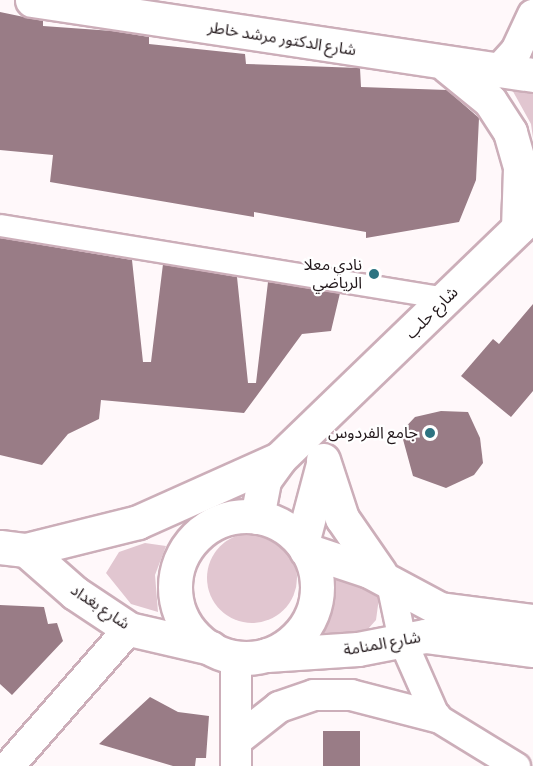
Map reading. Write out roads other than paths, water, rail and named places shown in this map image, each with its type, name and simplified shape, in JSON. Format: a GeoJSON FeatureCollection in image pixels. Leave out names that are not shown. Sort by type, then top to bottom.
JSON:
{"type":"FeatureCollection","features":[{"type":"Feature","properties":{"kind":"main road","name":"شارع الدكتور مرشد خاطر"},"geometry":{"type":"LineString","coordinates":[[32,0],[496,73],[533,75]]}},
{"type":"Feature","properties":{"kind":"main road"},"geometry":{"type":"LineString","coordinates":[[496,73],[516,51],[533,15]]}},
{"type":"Feature","properties":{"kind":"main road"},"geometry":{"type":"LineString","coordinates":[[446,64],[490,100],[510,132],[520,168],[526,221]]}},
{"type":"Feature","properties":{"kind":"main road","name":"شارع حلب"},"geometry":{"type":"LineString","coordinates":[[257,517],[264,480],[279,459],[331,412],[526,221]]}},
{"type":"Feature","properties":{"kind":"main road"},"geometry":{"type":"LineString","coordinates":[[331,412],[304,547],[317,585],[312,612],[298,636],[237,654],[198,639],[179,612],[176,579],[179,564],[192,542],[210,526],[241,517],[257,517],[274,522],[304,547],[339,558],[440,609],[533,621]]}},
{"type":"Feature","properties":{"kind":"main road"},"geometry":{"type":"LineString","coordinates":[[13,549],[138,522],[279,459]]}},
{"type":"Feature","properties":{"kind":"main road"},"geometry":{"type":"LineString","coordinates":[[323,460],[354,542],[390,583]]}},
{"type":"Feature","properties":{"kind":"main road","name":"شارع بغداد"},"geometry":{"type":"LineString","coordinates":[[13,549],[129,629],[237,654]]}},
{"type":"Feature","properties":{"kind":"main road"},"geometry":{"type":"LineString","coordinates":[[9,766],[129,629]]}},
{"type":"Feature","properties":{"kind":"main road","name":"شارع المنامة"},"geometry":{"type":"LineString","coordinates":[[237,654],[358,649],[402,640],[458,638],[533,650]]}},
{"type":"Feature","properties":{"kind":"main road"},"geometry":{"type":"LineString","coordinates":[[236,754],[237,654]]}},
{"type":"Feature","properties":{"kind":"main road"},"geometry":{"type":"LineString","coordinates":[[236,754],[279,707],[314,695],[351,695],[436,717]]}},
{"type":"Feature","properties":{"kind":"street"},"geometry":{"type":"LineString","coordinates":[[0,225],[448,298]]}},
{"type":"Feature","properties":{"kind":"street"},"geometry":{"type":"LineString","coordinates":[[390,583],[402,640],[436,717],[516,766]]}},
{"type":"Feature","properties":{"kind":"place","name":"نادي معلا الرياضي"},"geometry":{"type":"Point","coordinates":[374,274]}},
{"type":"Feature","properties":{"kind":"place","name":"جامع الفردوس"},"geometry":{"type":"Point","coordinates":[430,433]}}]}
